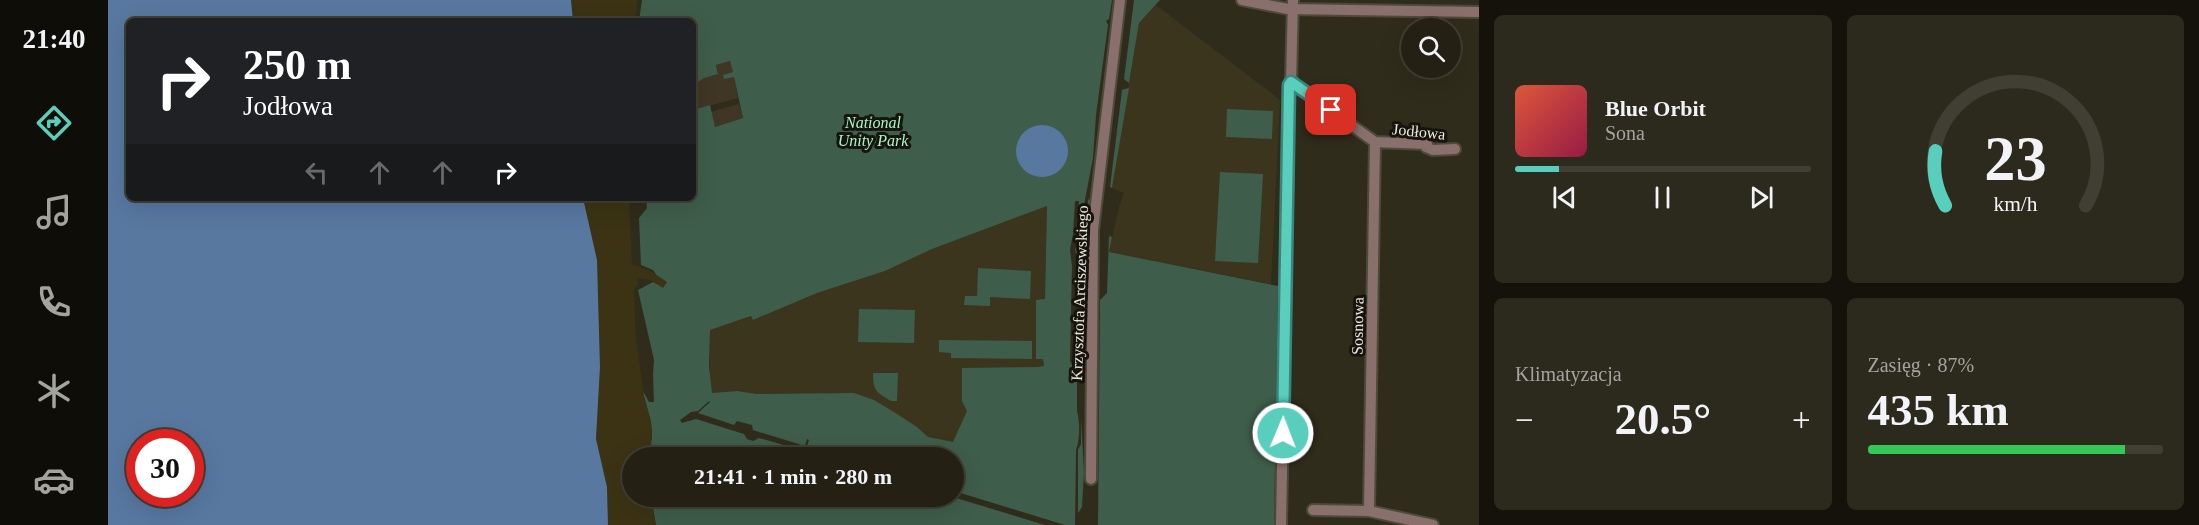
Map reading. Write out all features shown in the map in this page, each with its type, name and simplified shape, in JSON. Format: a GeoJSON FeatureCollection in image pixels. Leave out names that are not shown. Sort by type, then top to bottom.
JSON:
{"type":"FeatureCollection","features":[{"type":"Feature","properties":{"kind":"street","name":"Krzysztofa Arciszewskiego"},"geometry":{"type":"LineString","coordinates":[[1091,479],[1093,230],[1120,0]]}},
{"type":"Feature","properties":{"kind":"street"},"geometry":{"type":"LineString","coordinates":[[1242,0],[1479,12]]}},
{"type":"Feature","properties":{"kind":"street"},"geometry":{"type":"LineString","coordinates":[[1281,525],[1289,85],[1291,82],[1293,4]]}},
{"type":"Feature","properties":{"kind":"street","name":"Jodłowa"},"geometry":{"type":"LineString","coordinates":[[1291,82],[1375,142],[1426,144],[1426,147],[1433,150],[1455,149]]}},
{"type":"Feature","properties":{"kind":"street","name":"Sosnowa"},"geometry":{"type":"LineString","coordinates":[[1368,511],[1375,142]]}},
{"type":"Feature","properties":{"kind":"street"},"geometry":{"type":"LineString","coordinates":[[1313,510],[1368,511],[1433,525]]}},
{"type":"Feature","properties":{"kind":"shaded area"},"geometry":{"type":"Polygon","coordinates":[[[1156,5],[1280,100],[1271,284],[1109,252],[1124,193],[1112,188],[1139,23],[1156,5]]]}},
{"type":"Feature","properties":{"kind":"shaded area"},"geometry":{"type":"Polygon","coordinates":[[[730,61],[733,72],[723,75],[734,77],[738,98],[696,109],[696,80],[718,73],[716,65],[730,61]]]}},
{"type":"Feature","properties":{"kind":"shaded area"},"geometry":{"type":"Polygon","coordinates":[[[739,104],[743,118],[714,127],[711,112],[739,104]]]}},
{"type":"Feature","properties":{"kind":"shaded area"},"geometry":{"type":"Polygon","coordinates":[[[1047,206],[1041,484],[964,460],[964,447],[922,447],[739,390],[735,403],[710,401],[710,330],[752,316],[753,320],[817,293],[885,271],[932,249],[1047,206]]]}},
{"type":"Feature","properties":{"kind":"green space","name":"National Unity Park"},"geometry":{"type":"Polygon","coordinates":[[[642,0],[1112,0],[1109,19],[1106,21],[1108,25],[1096,115],[1093,158],[1084,205],[1086,224],[1084,247],[1077,258],[1075,249],[1077,248],[1079,201],[1075,201],[1070,250],[1072,266],[1070,361],[1077,373],[1079,426],[1076,450],[1075,525],[1065,525],[964,494],[964,447],[811,447],[807,446],[809,440],[807,439],[805,446],[753,430],[752,425],[737,421],[734,425],[698,413],[709,401],[698,411],[691,412],[680,420],[682,423],[696,419],[744,434],[747,439],[753,441],[759,438],[790,447],[650,447],[652,428],[643,391],[649,402],[654,402],[654,360],[638,290],[653,282],[658,284],[662,279],[653,270],[641,265],[639,218],[647,208],[646,201],[696,201],[696,109],[710,105],[715,127],[743,118],[734,77],[724,79],[723,75],[733,72],[730,61],[716,65],[718,74],[696,83],[696,18],[639,18],[642,0]],[[1047,206],[932,249],[885,271],[817,293],[753,320],[751,316],[710,330],[709,366],[712,393],[738,391],[756,394],[854,393],[874,400],[917,427],[928,437],[953,442],[967,411],[962,401],[962,368],[1044,366],[1043,359],[1036,359],[1036,300],[1045,299],[1047,206]]]}},
{"type":"Feature","properties":{"kind":"green space"},"geometry":{"type":"Polygon","coordinates":[[[1134,0],[1160,0],[1139,23],[1129,83],[1124,79],[1134,0]]]}},
{"type":"Feature","properties":{"kind":"green space"},"geometry":{"type":"Polygon","coordinates":[[[1129,88],[1112,188],[1110,187],[1122,90],[1129,88]]]}},
{"type":"Feature","properties":{"kind":"green space"},"geometry":{"type":"Polygon","coordinates":[[[1227,109],[1273,111],[1272,139],[1226,137],[1227,109]]]}},
{"type":"Feature","properties":{"kind":"green space"},"geometry":{"type":"Polygon","coordinates":[[[1220,172],[1263,174],[1258,263],[1215,261],[1220,172]]]}},
{"type":"Feature","properties":{"kind":"green space"},"geometry":{"type":"Polygon","coordinates":[[[1088,199],[1091,201],[1086,328],[1086,318],[1078,290],[1079,260],[1086,248],[1088,199]]]}},
{"type":"Feature","properties":{"kind":"green space"},"geometry":{"type":"Polygon","coordinates":[[[1109,236],[1112,237],[1109,252],[1278,286],[1274,525],[1098,525],[1100,300],[1107,293],[1109,236]]]}},
{"type":"Feature","properties":{"kind":"green space"},"geometry":{"type":"Polygon","coordinates":[[[978,268],[1031,271],[1030,299],[990,297],[990,306],[964,305],[965,296],[977,296],[978,268]]]}},
{"type":"Feature","properties":{"kind":"green space"},"geometry":{"type":"Polygon","coordinates":[[[859,309],[915,310],[914,343],[858,342],[859,309]]]}},
{"type":"Feature","properties":{"kind":"green space"},"geometry":{"type":"Polygon","coordinates":[[[939,340],[1032,341],[1032,359],[951,358],[951,353],[939,352],[939,340]]]}},
{"type":"Feature","properties":{"kind":"green space"},"geometry":{"type":"Polygon","coordinates":[[[873,373],[898,373],[897,401],[891,401],[877,391],[873,373]]]}},
{"type":"Feature","properties":{"kind":"green space"},"geometry":{"type":"Polygon","coordinates":[[[1081,418],[1084,472],[1082,507],[1078,513],[1078,450],[1081,444],[1081,418]]]}},
{"type":"Feature","properties":{"kind":"green space"},"geometry":{"type":"Polygon","coordinates":[[[964,500],[1045,525],[656,525],[653,507],[964,507],[964,500]]]}},
{"type":"Feature","properties":{"kind":"sand"},"geometry":{"type":"Polygon","coordinates":[[[571,0],[637,0],[636,18],[573,18],[571,0]]]}},
{"type":"Feature","properties":{"kind":"sand"},"geometry":{"type":"Polygon","coordinates":[[[584,201],[630,201],[632,265],[647,269],[667,282],[663,288],[650,280],[637,278],[638,284],[634,289],[636,339],[652,434],[650,447],[622,447],[622,507],[653,507],[656,525],[608,525],[607,487],[596,439],[600,367],[597,260],[584,201]]]}},
{"type":"Feature","properties":{"kind":"water"},"geometry":{"type":"Polygon","coordinates":[[[108,0],[571,0],[573,18],[126,18],[126,201],[584,201],[597,260],[600,367],[596,439],[607,487],[608,525],[108,525],[108,0]]]}},
{"type":"Feature","properties":{"kind":"water"},"geometry":{"type":"Polygon","coordinates":[[[1037,125],[1047,125],[1061,132],[1068,151],[1061,170],[1047,177],[1037,177],[1027,173],[1020,166],[1016,156],[1016,146],[1020,136],[1027,129],[1037,125]]]}},
{"type":"Feature","properties":{"kind":"route"},"geometry":{"type":"LineString","coordinates":[[1283,433],[1289,85],[1291,82],[1331,110]]}}]}
